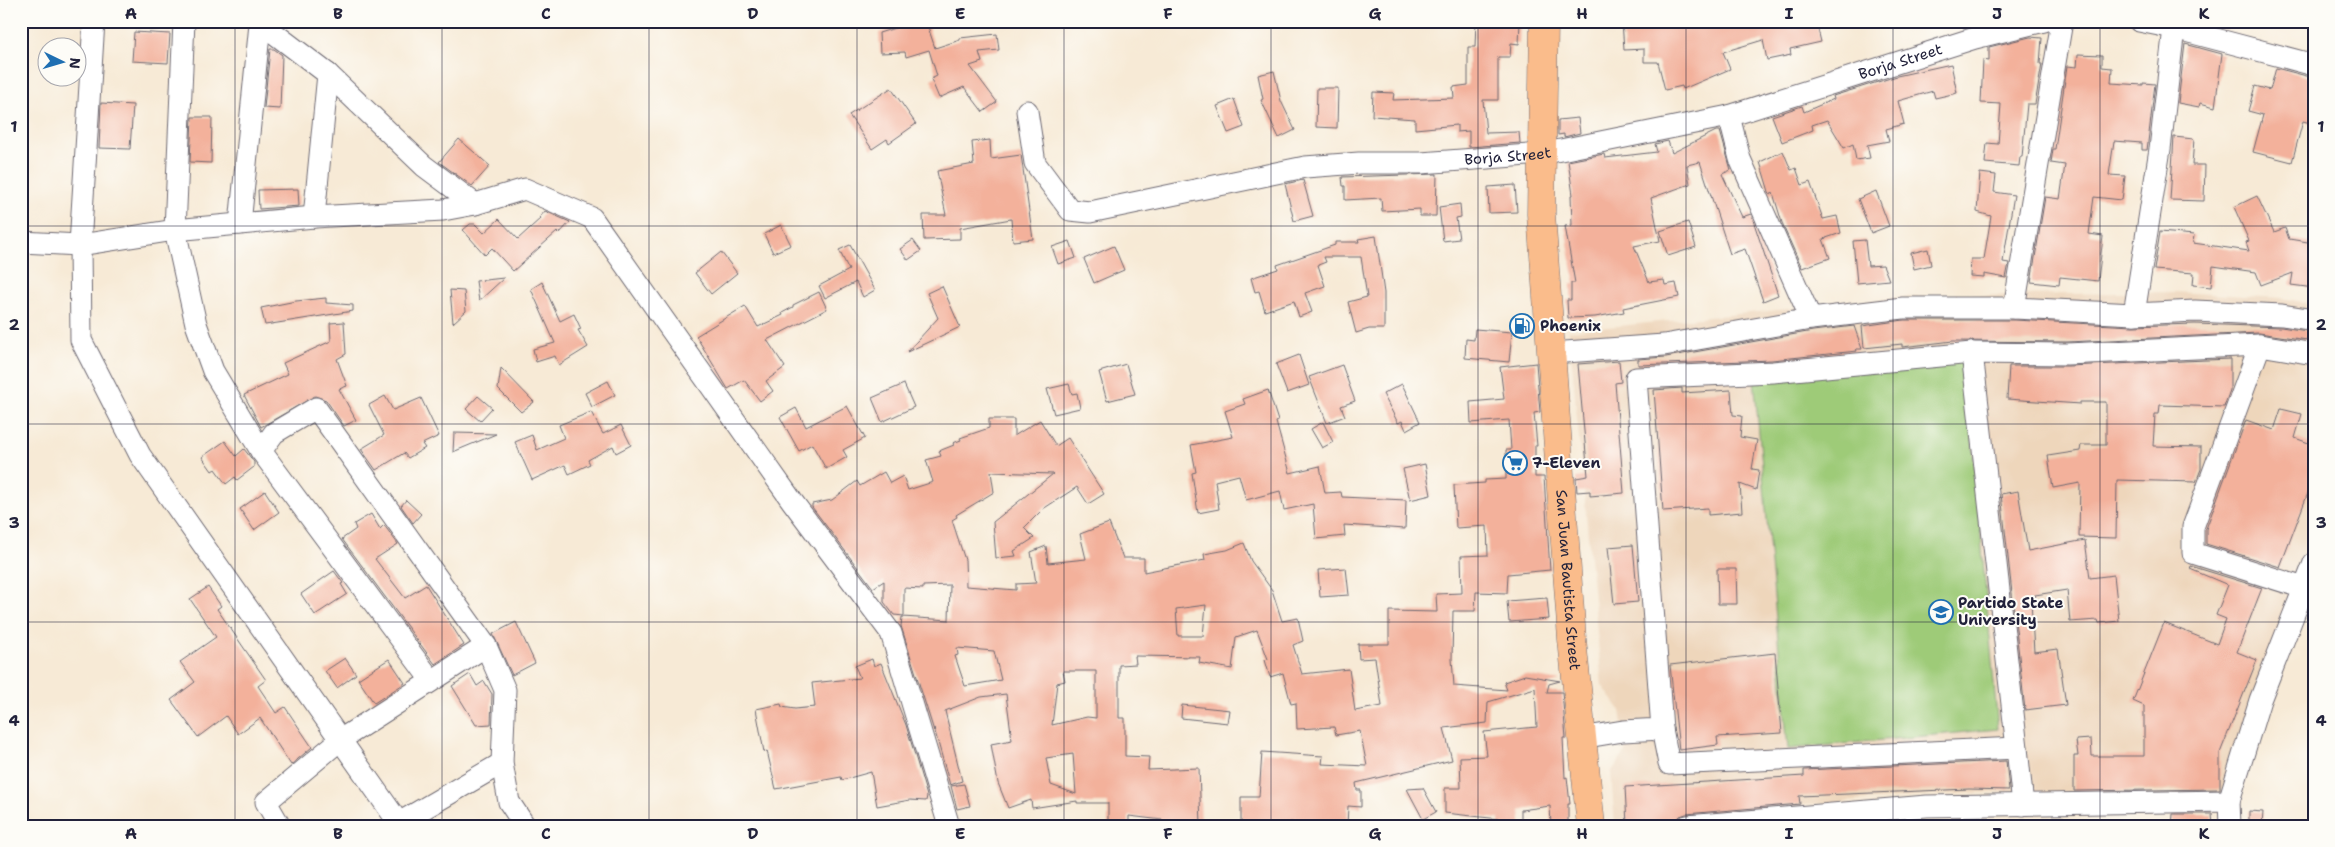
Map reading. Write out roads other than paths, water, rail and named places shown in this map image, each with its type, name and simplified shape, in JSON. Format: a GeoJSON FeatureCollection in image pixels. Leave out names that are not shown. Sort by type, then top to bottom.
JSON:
{"type":"FeatureCollection","features":[{"type":"Feature","properties":{"kind":"main road","name":"San Juan Bautista Street"},"geometry":{"type":"LineString","coordinates":[[1544,21],[1541,214],[1581,738],[1590,826]]}},
{"type":"Feature","properties":{"kind":"street"},"geometry":{"type":"LineString","coordinates":[[94,21],[80,245],[81,340],[140,455],[400,824],[502,763]]}},
{"type":"Feature","properties":{"kind":"street"},"geometry":{"type":"LineString","coordinates":[[184,21],[175,230],[196,324],[213,371],[261,451],[431,680]]}},
{"type":"Feature","properties":{"kind":"street","name":"Borja Street"},"geometry":{"type":"LineString","coordinates":[[1026,111],[1035,163],[1070,210],[1090,212],[1305,167],[1359,163],[1421,163],[1541,154],[1729,116],[1975,38],[2044,21]]}},
{"type":"Feature","properties":{"kind":"street"},"geometry":{"type":"LineString","coordinates":[[2014,308],[2062,21]]}},
{"type":"Feature","properties":{"kind":"street"},"geometry":{"type":"LineString","coordinates":[[2139,21],[2174,28],[2314,65]]}},
{"type":"Feature","properties":{"kind":"street"},"geometry":{"type":"LineString","coordinates":[[240,224],[259,23]]}},
{"type":"Feature","properties":{"kind":"street"},"geometry":{"type":"LineString","coordinates":[[259,23],[328,74],[424,166],[475,204]]}},
{"type":"Feature","properties":{"kind":"street"},"geometry":{"type":"LineString","coordinates":[[2134,314],[2160,148],[2174,28]]}},
{"type":"Feature","properties":{"kind":"street"},"geometry":{"type":"LineString","coordinates":[[314,217],[328,74]]}},
{"type":"Feature","properties":{"kind":"street"},"geometry":{"type":"LineString","coordinates":[[1729,116],[1740,159],[1811,319]]}},
{"type":"Feature","properties":{"kind":"street"},"geometry":{"type":"LineString","coordinates":[[21,242],[80,245],[175,230],[314,217],[443,210],[475,204],[525,189],[592,218],[792,501],[891,633],[949,826]]}},
{"type":"Feature","properties":{"kind":"street"},"geometry":{"type":"LineString","coordinates":[[1551,353],[1664,345],[1811,319],[1903,308],[2014,308],[2134,314],[2195,311],[2282,315],[2314,320]]}},
{"type":"Feature","properties":{"kind":"street"},"geometry":{"type":"LineString","coordinates":[[2260,345],[2193,527],[2193,553],[2304,588]]}},
{"type":"Feature","properties":{"kind":"street"},"geometry":{"type":"LineString","coordinates":[[2017,748],[1669,764],[1662,729],[1636,378],[1773,372],[1972,353],[2067,354],[2260,345],[2314,354]]}},
{"type":"Feature","properties":{"kind":"street"},"geometry":{"type":"LineString","coordinates":[[1972,353],[2023,805]]}},
{"type":"Feature","properties":{"kind":"street"},"geometry":{"type":"LineString","coordinates":[[261,451],[274,433],[316,408],[486,646],[505,690],[502,763],[509,802],[525,826]]}},
{"type":"Feature","properties":{"kind":"street"},"geometry":{"type":"LineString","coordinates":[[2230,826],[2229,801],[2260,700],[2314,563]]}},
{"type":"Feature","properties":{"kind":"street"},"geometry":{"type":"LineString","coordinates":[[280,826],[266,802],[340,740],[486,646]]}},
{"type":"Feature","properties":{"kind":"street"},"geometry":{"type":"LineString","coordinates":[[1581,738],[1622,731],[1662,729]]}},
{"type":"Feature","properties":{"kind":"street"},"geometry":{"type":"LineString","coordinates":[[1687,826],[1817,820],[1927,806],[2229,801]]}},
{"type":"Feature","properties":{"kind":"place","name":"Phoenix"},"geometry":{"type":"Point","coordinates":[1522,326]}},
{"type":"Feature","properties":{"kind":"place","name":"7-Eleven"},"geometry":{"type":"Point","coordinates":[1515,463]}},
{"type":"Feature","properties":{"kind":"place","name":"Partido State University"},"geometry":{"type":"Point","coordinates":[1941,612]}}]}
